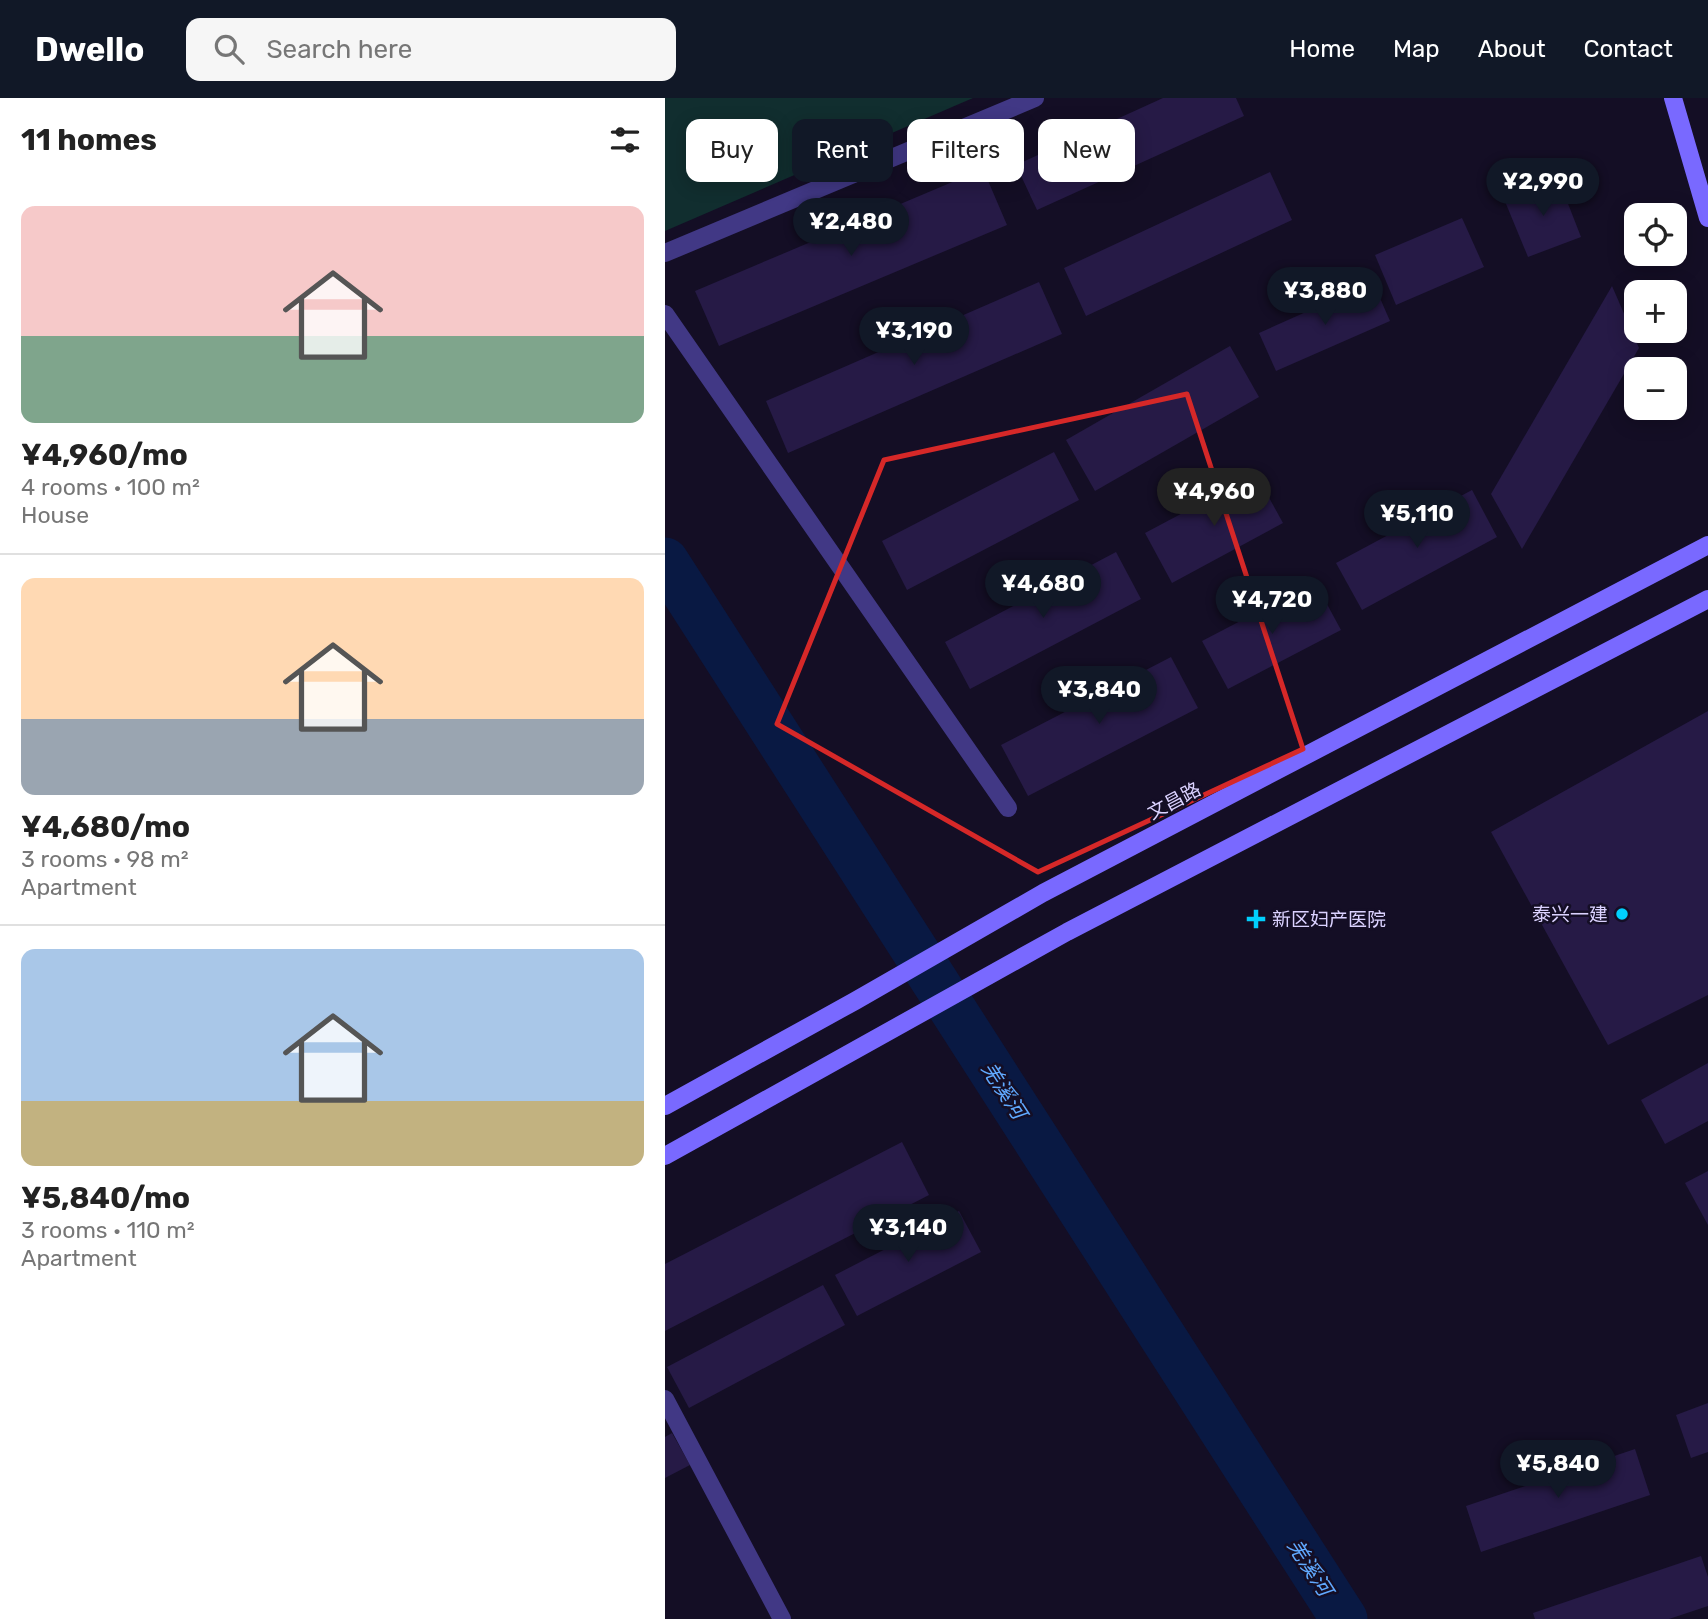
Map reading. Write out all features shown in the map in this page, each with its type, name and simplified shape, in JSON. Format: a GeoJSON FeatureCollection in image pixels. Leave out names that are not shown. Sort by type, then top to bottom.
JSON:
{"type":"FeatureCollection","features":[{"type":"Feature","properties":{"kind":"main road"},"geometry":{"type":"LineString","coordinates":[[1673,98],[1708,218]]}},
{"type":"Feature","properties":{"kind":"main road","name":"文昌路"},"geometry":{"type":"LineString","coordinates":[[665,1105],[855,1001],[1043,892],[1708,545]]}},
{"type":"Feature","properties":{"kind":"main road"},"geometry":{"type":"LineString","coordinates":[[665,1156],[1067,932],[1708,599]]}},
{"type":"Feature","properties":{"kind":"main road"},"geometry":{"type":"LineString","coordinates":[[1688,610],[1708,609]]}},
{"type":"Feature","properties":{"kind":"street"},"geometry":{"type":"LineString","coordinates":[[665,253],[1035,98]]}},
{"type":"Feature","properties":{"kind":"street"},"geometry":{"type":"LineString","coordinates":[[665,314],[1008,807]]}},
{"type":"Feature","properties":{"kind":"street"},"geometry":{"type":"LineString","coordinates":[[665,1399],[782,1619]]}},
{"type":"Feature","properties":{"kind":"highlighted area"},"geometry":{"type":"Polygon","coordinates":[[[1187,394],[1303,749],[1038,872],[777,724],[884,460],[1187,394]]]}},
{"type":"Feature","properties":{"kind":"green space"},"geometry":{"type":"Polygon","coordinates":[[[665,98],[973,98],[924,119],[907,119],[907,126],[893,133],[893,119],[792,119],[792,176],[665,231],[665,98]]]}},
{"type":"Feature","properties":{"kind":"building"},"geometry":{"type":"Polygon","coordinates":[[[1163,98],[1236,98],[1244,116],[1135,165],[1135,119],[1117,119],[1163,98]]]}},
{"type":"Feature","properties":{"kind":"building"},"geometry":{"type":"Polygon","coordinates":[[[1038,155],[1038,182],[1099,182],[1037,210],[1024,182],[1024,161],[1038,155]]]}},
{"type":"Feature","properties":{"kind":"building"},"geometry":{"type":"Polygon","coordinates":[[[1270,172],[1292,220],[1086,316],[1064,268],[1270,172]]]}},
{"type":"Feature","properties":{"kind":"building"},"geometry":{"type":"Polygon","coordinates":[[[1558,178],[1581,237],[1528,257],[1504,199],[1558,178]]]}},
{"type":"Feature","properties":{"kind":"building"},"geometry":{"type":"Polygon","coordinates":[[[952,182],[989,182],[1007,225],[719,346],[695,291],[952,182]]]}},
{"type":"Feature","properties":{"kind":"building"},"geometry":{"type":"Polygon","coordinates":[[[1462,218],[1484,267],[1396,305],[1375,255],[1462,218]]]}},
{"type":"Feature","properties":{"kind":"building"},"geometry":{"type":"Polygon","coordinates":[[[1039,282],[1062,334],[788,453],[766,401],[1039,282]]]}},
{"type":"Feature","properties":{"kind":"building"},"geometry":{"type":"Polygon","coordinates":[[[1373,282],[1390,321],[1276,371],[1259,333],[1373,282]]]}},
{"type":"Feature","properties":{"kind":"building"},"geometry":{"type":"Polygon","coordinates":[[[1612,286],[1624,314],[1624,343],[1637,343],[1639,348],[1634,357],[1624,357],[1624,374],[1522,549],[1491,494],[1612,286]]]}},
{"type":"Feature","properties":{"kind":"building"},"geometry":{"type":"Polygon","coordinates":[[[1230,346],[1259,397],[1095,491],[1066,440],[1230,346]]]}},
{"type":"Feature","properties":{"kind":"building"},"geometry":{"type":"Polygon","coordinates":[[[1054,452],[1079,500],[907,590],[882,541],[1054,452]]]}},
{"type":"Feature","properties":{"kind":"building"},"geometry":{"type":"Polygon","coordinates":[[[1256,474],[1283,523],[1172,583],[1145,533],[1256,474]]]}},
{"type":"Feature","properties":{"kind":"building"},"geometry":{"type":"Polygon","coordinates":[[[1472,490],[1497,537],[1362,610],[1336,563],[1472,490]]]}},
{"type":"Feature","properties":{"kind":"building"},"geometry":{"type":"Polygon","coordinates":[[[1116,552],[1141,599],[970,689],[945,642],[1116,552]]]}},
{"type":"Feature","properties":{"kind":"building"},"geometry":{"type":"Polygon","coordinates":[[[1315,582],[1341,630],[1228,689],[1202,641],[1315,582]]]}},
{"type":"Feature","properties":{"kind":"building"},"geometry":{"type":"Polygon","coordinates":[[[1171,657],[1198,708],[1028,796],[1001,745],[1171,657]]]}},
{"type":"Feature","properties":{"kind":"building","name":"泰兴一建"},"geometry":{"type":"Polygon","coordinates":[[[1708,711],[1708,995],[1608,1045],[1491,832],[1708,711]]]}},
{"type":"Feature","properties":{"kind":"building"},"geometry":{"type":"Polygon","coordinates":[[[1708,1063],[1708,1121],[1665,1144],[1641,1100],[1708,1063]]]}},
{"type":"Feature","properties":{"kind":"building"},"geometry":{"type":"Polygon","coordinates":[[[902,1142],[929,1195],[665,1331],[665,1264],[902,1142]]]}},
{"type":"Feature","properties":{"kind":"building"},"geometry":{"type":"Polygon","coordinates":[[[1708,1171],[1708,1225],[1685,1183],[1708,1171]]]}},
{"type":"Feature","properties":{"kind":"building"},"geometry":{"type":"Polygon","coordinates":[[[959,1211],[981,1252],[857,1316],[835,1275],[959,1211]]]}},
{"type":"Feature","properties":{"kind":"building"},"geometry":{"type":"Polygon","coordinates":[[[823,1285],[845,1325],[689,1408],[667,1367],[823,1285]]]}},
{"type":"Feature","properties":{"kind":"building"},"geometry":{"type":"Polygon","coordinates":[[[1708,1403],[1708,1452],[1691,1458],[1676,1415],[1708,1403]]]}},
{"type":"Feature","properties":{"kind":"building"},"geometry":{"type":"Polygon","coordinates":[[[672,1433],[690,1465],[665,1478],[665,1437],[672,1433]]]}},
{"type":"Feature","properties":{"kind":"building"},"geometry":{"type":"Polygon","coordinates":[[[1635,1449],[1650,1495],[1481,1552],[1466,1506],[1635,1449]]]}},
{"type":"Feature","properties":{"kind":"building"},"geometry":{"type":"Polygon","coordinates":[[[1701,1556],[1708,1577],[1708,1606],[1669,1619],[1535,1619],[1533,1613],[1701,1556]]]}},
{"type":"Feature","properties":{"kind":"waterway","name":"羌溪河"},"geometry":{"type":"LineString","coordinates":[[665,561],[1344,1619]]}},
{"type":"Feature","properties":{"kind":"place","name":"泰兴一建"},"geometry":{"type":"Point","coordinates":[1622,914]}},
{"type":"Feature","properties":{"kind":"place","name":"新区妇产医院"},"geometry":{"type":"Point","coordinates":[1256,919]}}]}
